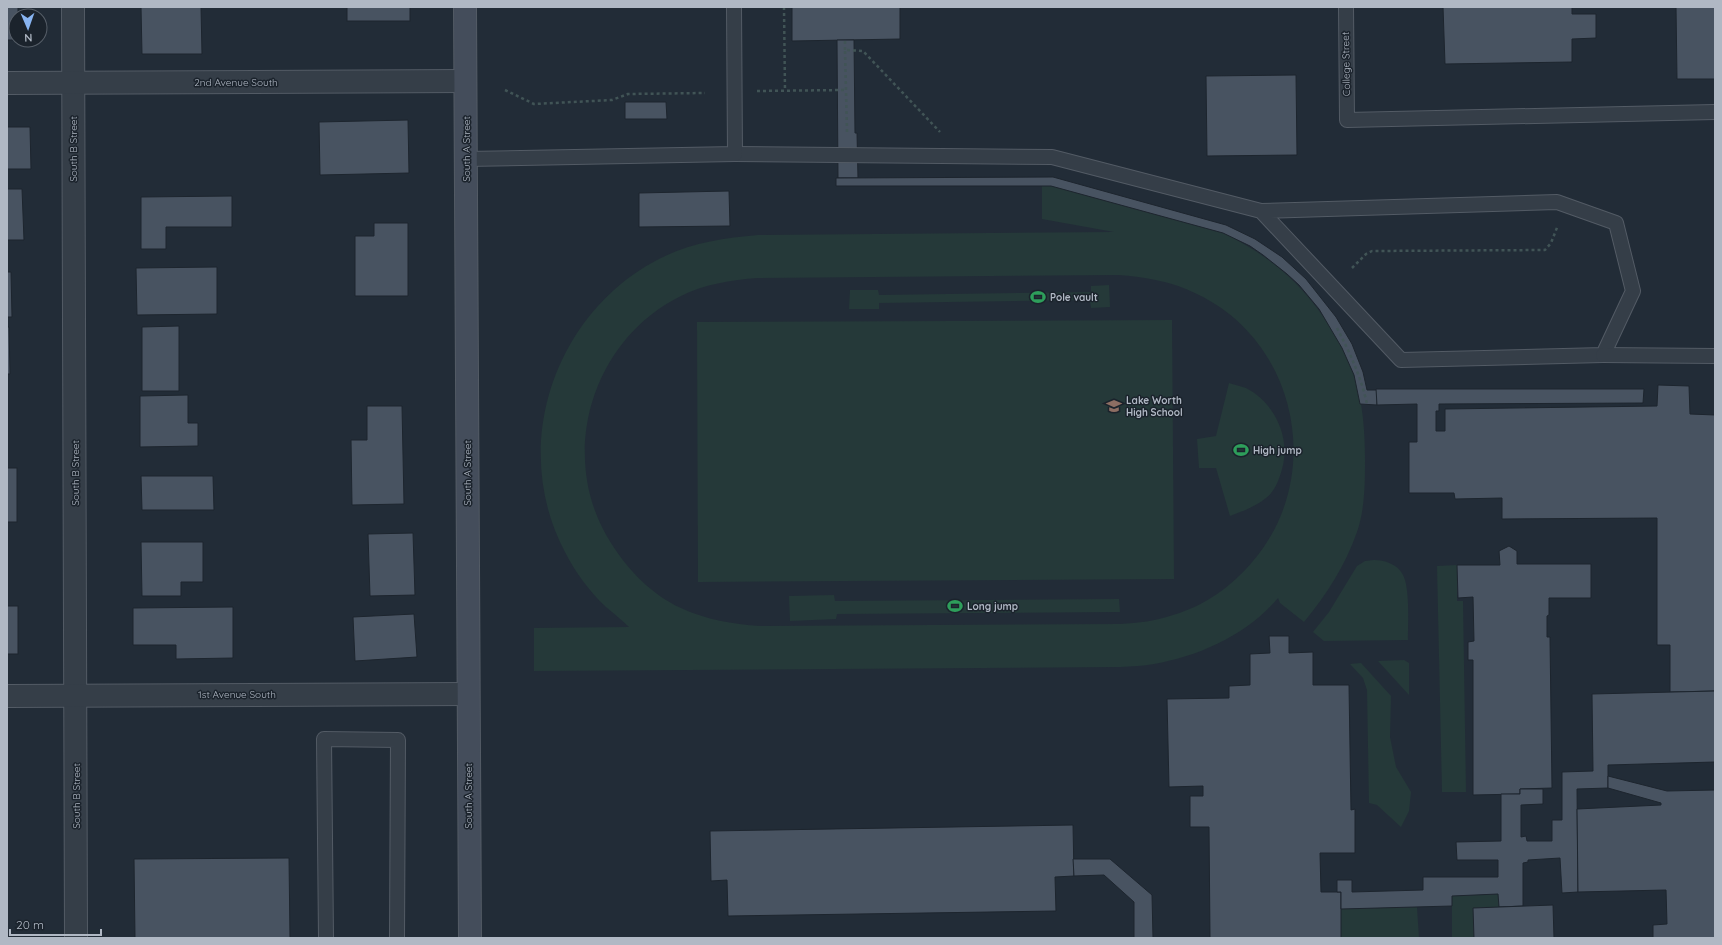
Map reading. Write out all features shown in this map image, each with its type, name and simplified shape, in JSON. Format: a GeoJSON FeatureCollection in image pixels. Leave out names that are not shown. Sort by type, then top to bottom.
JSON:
{"type":"FeatureCollection","features":[{"type":"Feature","properties":{"kind":"street","name":"South B Street"},"geometry":{"type":"LineString","coordinates":[[73,7],[76,938]]}},
{"type":"Feature","properties":{"kind":"street","name":"South A Street"},"geometry":{"type":"LineString","coordinates":[[465,7],[470,938]]}},
{"type":"Feature","properties":{"kind":"street","name":"2nd Avenue South"},"geometry":{"type":"LineString","coordinates":[[7,83],[465,81]]}},
{"type":"Feature","properties":{"kind":"street","name":"1st Avenue South"},"geometry":{"type":"LineString","coordinates":[[7,696],[468,694]]}},
{"type":"Feature","properties":{"kind":"lane"},"geometry":{"type":"LineString","coordinates":[[734,7],[735,154]]}},
{"type":"Feature","properties":{"kind":"lane","name":"College Street"},"geometry":{"type":"LineString","coordinates":[[1346,7],[1347,120],[1715,112]]}},
{"type":"Feature","properties":{"kind":"lane"},"geometry":{"type":"LineString","coordinates":[[466,159],[735,154],[1052,157],[1262,211],[1558,202],[1616,223],[1633,291],[1603,355]]}},
{"type":"Feature","properties":{"kind":"lane"},"geometry":{"type":"LineString","coordinates":[[1262,211],[1401,360],[1603,355],[1715,356]]}},
{"type":"Feature","properties":{"kind":"lane"},"geometry":{"type":"LineString","coordinates":[[326,938],[324,739],[398,740],[397,938]]}},
{"type":"Feature","properties":{"kind":"path"},"geometry":{"type":"LineString","coordinates":[[784,7],[785,90]]}},
{"type":"Feature","properties":{"kind":"path"},"geometry":{"type":"LineString","coordinates":[[845,40],[847,155]]}},
{"type":"Feature","properties":{"kind":"path"},"geometry":{"type":"LineString","coordinates":[[845,50],[863,51],[947,140],[948,156]]}},
{"type":"Feature","properties":{"kind":"path"},"geometry":{"type":"LineString","coordinates":[[505,90],[534,104],[612,100],[628,94],[705,93]]}},
{"type":"Feature","properties":{"kind":"path"},"geometry":{"type":"LineString","coordinates":[[757,91],[846,90]]}},
{"type":"Feature","properties":{"kind":"path"},"geometry":{"type":"LineString","coordinates":[[1352,268],[1366,254],[1372,251],[1546,250],[1551,243],[1566,206]]}},
{"type":"Feature","properties":{"kind":"path"},"geometry":{"type":"LineString","coordinates":[[1334,322],[1350,352],[1367,404]]}},
{"type":"Feature","properties":{"kind":"green space"},"geometry":{"type":"Polygon","coordinates":[[[1042,186],[1051,186],[1223,233],[1255,251],[1284,272],[1308,297],[1330,327],[1350,363],[1360,396],[1365,439],[1364,496],[1360,523],[1347,556],[1328,590],[1304,622],[1280,603],[1278,598],[1266,611],[1238,633],[1222,642],[1189,655],[1142,666],[534,671],[534,628],[629,627],[594,595],[578,574],[565,552],[549,511],[541,470],[542,427],[552,386],[568,348],[592,313],[623,283],[659,259],[671,253],[707,242],[745,236],[1114,232],[1042,219],[1042,186]],[[1128,276],[758,278],[718,283],[688,293],[679,297],[648,317],[623,343],[604,372],[591,405],[585,440],[586,475],[595,510],[611,543],[625,563],[651,589],[670,603],[681,608],[700,616],[730,623],[760,626],[1120,624],[1160,619],[1185,611],[1207,601],[1236,579],[1253,561],[1275,527],[1289,491],[1294,452],[1290,414],[1278,377],[1258,344],[1231,316],[1197,294],[1177,286],[1158,280],[1128,276]]]}},
{"type":"Feature","properties":{"kind":"green space"},"geometry":{"type":"Polygon","coordinates":[[[1109,285],[1110,307],[1091,308],[1090,300],[879,303],[879,309],[849,309],[850,290],[878,290],[879,295],[1091,292],[1091,286],[1109,285]]]}},
{"type":"Feature","properties":{"kind":"green space"},"geometry":{"type":"Polygon","coordinates":[[[1172,320],[1174,579],[698,582],[697,322],[1172,320]]]}},
{"type":"Feature","properties":{"kind":"green space","name":"High jump"},"geometry":{"type":"Polygon","coordinates":[[[1229,383],[1246,388],[1265,403],[1273,412],[1282,434],[1284,445],[1282,469],[1272,492],[1258,504],[1230,516],[1216,468],[1199,468],[1197,439],[1216,436],[1229,383]]]}},
{"type":"Feature","properties":{"kind":"green space"},"geometry":{"type":"Polygon","coordinates":[[[1374,560],[1394,565],[1403,575],[1408,597],[1408,640],[1324,641],[1313,632],[1329,612],[1357,566],[1365,561],[1374,560]]]}},
{"type":"Feature","properties":{"kind":"green space"},"geometry":{"type":"Polygon","coordinates":[[[1457,565],[1457,601],[1463,601],[1466,792],[1442,792],[1437,566],[1457,565]]]}},
{"type":"Feature","properties":{"kind":"green space","name":"Long jump"},"geometry":{"type":"Polygon","coordinates":[[[834,595],[835,601],[1119,599],[1120,612],[837,614],[836,619],[790,621],[789,596],[834,595]]]}},
{"type":"Feature","properties":{"kind":"green space"},"geometry":{"type":"Polygon","coordinates":[[[1404,660],[1409,663],[1409,695],[1378,661],[1404,660]]]}},
{"type":"Feature","properties":{"kind":"green space"},"geometry":{"type":"Polygon","coordinates":[[[1361,663],[1391,696],[1390,737],[1396,767],[1411,792],[1409,811],[1401,827],[1377,805],[1369,803],[1367,690],[1363,678],[1350,664],[1361,663]]]}},
{"type":"Feature","properties":{"kind":"green space"},"geometry":{"type":"Polygon","coordinates":[[[1498,894],[1499,907],[1473,908],[1474,938],[1452,938],[1452,896],[1498,894]]]}},
{"type":"Feature","properties":{"kind":"green space"},"geometry":{"type":"Polygon","coordinates":[[[1417,907],[1419,938],[1341,938],[1341,909],[1417,907]]]}},
{"type":"Feature","properties":{"kind":"building"},"geometry":{"type":"Polygon","coordinates":[[[7,7],[18,7],[8,8],[7,40],[7,7]]]}},
{"type":"Feature","properties":{"kind":"building"},"geometry":{"type":"Polygon","coordinates":[[[141,7],[201,7],[202,54],[142,54],[141,7]]]}},
{"type":"Feature","properties":{"kind":"building"},"geometry":{"type":"Polygon","coordinates":[[[347,7],[410,7],[410,21],[347,21],[347,7]]]}},
{"type":"Feature","properties":{"kind":"building"},"geometry":{"type":"Polygon","coordinates":[[[792,7],[900,7],[900,39],[792,41],[792,7]]]}},
{"type":"Feature","properties":{"kind":"building"},"geometry":{"type":"Polygon","coordinates":[[[1443,7],[1572,7],[1572,14],[1596,14],[1596,38],[1572,39],[1572,62],[1445,64],[1443,7]]]}},
{"type":"Feature","properties":{"kind":"building"},"geometry":{"type":"Polygon","coordinates":[[[1676,7],[1715,7],[1715,79],[1677,79],[1676,7]]]}},
{"type":"Feature","properties":{"kind":"building"},"geometry":{"type":"Polygon","coordinates":[[[837,40],[854,40],[855,133],[857,133],[858,178],[838,178],[837,40]]]}},
{"type":"Feature","properties":{"kind":"building"},"geometry":{"type":"Polygon","coordinates":[[[1296,75],[1297,155],[1207,156],[1206,76],[1296,75]]]}},
{"type":"Feature","properties":{"kind":"building"},"geometry":{"type":"Polygon","coordinates":[[[625,102],[666,102],[667,119],[625,119],[625,102]]]}},
{"type":"Feature","properties":{"kind":"building"},"geometry":{"type":"Polygon","coordinates":[[[408,120],[409,173],[320,175],[319,122],[408,120]]]}},
{"type":"Feature","properties":{"kind":"building"},"geometry":{"type":"Polygon","coordinates":[[[7,127],[30,127],[31,169],[7,169],[7,127]]]}},
{"type":"Feature","properties":{"kind":"building"},"geometry":{"type":"Polygon","coordinates":[[[1053,177],[1226,225],[1255,239],[1282,257],[1306,279],[1336,317],[1352,344],[1363,372],[1367,390],[1377,390],[1377,405],[1360,404],[1354,375],[1342,348],[1319,309],[1299,285],[1250,246],[1223,233],[1051,186],[836,186],[836,178],[1053,177]]]}},
{"type":"Feature","properties":{"kind":"building"},"geometry":{"type":"Polygon","coordinates":[[[7,189],[22,189],[24,240],[7,240],[7,189]]]}},
{"type":"Feature","properties":{"kind":"building"},"geometry":{"type":"Polygon","coordinates":[[[729,191],[730,226],[639,227],[639,193],[729,191]]]}},
{"type":"Feature","properties":{"kind":"building"},"geometry":{"type":"Polygon","coordinates":[[[232,196],[232,227],[166,227],[166,249],[141,249],[141,197],[232,196]]]}},
{"type":"Feature","properties":{"kind":"building"},"geometry":{"type":"Polygon","coordinates":[[[374,223],[408,223],[408,296],[355,296],[355,236],[374,236],[374,223]]]}},
{"type":"Feature","properties":{"kind":"building"},"geometry":{"type":"Polygon","coordinates":[[[217,267],[217,314],[137,315],[136,268],[217,267]]]}},
{"type":"Feature","properties":{"kind":"building"},"geometry":{"type":"Polygon","coordinates":[[[7,272],[11,272],[12,317],[7,317],[7,272]]]}},
{"type":"Feature","properties":{"kind":"building"},"geometry":{"type":"Polygon","coordinates":[[[179,326],[179,391],[142,391],[142,327],[179,326]]]}},
{"type":"Feature","properties":{"kind":"building"},"geometry":{"type":"Polygon","coordinates":[[[7,327],[9,327],[10,374],[7,374],[7,327]]]}},
{"type":"Feature","properties":{"kind":"building"},"geometry":{"type":"Polygon","coordinates":[[[1658,385],[1689,386],[1690,414],[1715,415],[1715,691],[1670,692],[1670,645],[1657,645],[1657,518],[1502,519],[1502,498],[1455,499],[1454,493],[1409,493],[1409,442],[1417,442],[1417,404],[1377,405],[1376,389],[1644,389],[1643,403],[1439,404],[1439,411],[1436,411],[1436,431],[1445,431],[1445,409],[1657,406],[1658,385]]]}},
{"type":"Feature","properties":{"kind":"building"},"geometry":{"type":"Polygon","coordinates":[[[188,395],[188,423],[198,423],[198,446],[140,447],[140,396],[188,395]]]}},
{"type":"Feature","properties":{"kind":"building"},"geometry":{"type":"Polygon","coordinates":[[[367,406],[402,406],[404,504],[352,505],[351,440],[367,440],[367,406]]]}},
{"type":"Feature","properties":{"kind":"building"},"geometry":{"type":"Polygon","coordinates":[[[7,468],[17,468],[17,522],[7,522],[7,468]]]}},
{"type":"Feature","properties":{"kind":"building"},"geometry":{"type":"Polygon","coordinates":[[[141,476],[213,476],[214,510],[142,510],[141,476]]]}},
{"type":"Feature","properties":{"kind":"building"},"geometry":{"type":"Polygon","coordinates":[[[413,533],[415,595],[370,596],[368,534],[413,533]]]}},
{"type":"Feature","properties":{"kind":"building"},"geometry":{"type":"Polygon","coordinates":[[[141,542],[203,542],[203,582],[181,582],[181,596],[142,596],[141,542]]]}},
{"type":"Feature","properties":{"kind":"building"},"geometry":{"type":"Polygon","coordinates":[[[1509,546],[1517,551],[1517,564],[1591,564],[1591,598],[1549,598],[1547,637],[1550,637],[1552,788],[1520,789],[1520,794],[1473,795],[1473,660],[1468,660],[1468,642],[1474,641],[1473,597],[1458,598],[1457,565],[1500,565],[1499,551],[1509,546]]]}},
{"type":"Feature","properties":{"kind":"building"},"geometry":{"type":"Polygon","coordinates":[[[7,606],[18,606],[18,654],[7,654],[7,606]]]}},
{"type":"Feature","properties":{"kind":"building"},"geometry":{"type":"Polygon","coordinates":[[[233,607],[233,658],[176,659],[176,645],[133,645],[133,608],[233,607]]]}},
{"type":"Feature","properties":{"kind":"building"},"geometry":{"type":"Polygon","coordinates":[[[414,614],[417,657],[355,661],[353,617],[414,614]]]}},
{"type":"Feature","properties":{"kind":"building"},"geometry":{"type":"Polygon","coordinates":[[[1269,636],[1289,636],[1289,653],[1313,652],[1313,685],[1349,685],[1351,810],[1355,809],[1355,853],[1320,853],[1321,892],[1341,892],[1341,938],[1210,938],[1209,827],[1190,827],[1190,796],[1203,796],[1203,786],[1169,787],[1167,699],[1229,698],[1229,686],[1250,685],[1250,654],[1270,653],[1269,636]]]}},
{"type":"Feature","properties":{"kind":"building"},"geometry":{"type":"Polygon","coordinates":[[[1715,691],[1715,762],[1608,765],[1608,788],[1577,789],[1578,892],[1562,893],[1560,858],[1528,860],[1528,862],[1523,863],[1523,906],[1499,907],[1498,894],[1452,896],[1452,906],[1341,909],[1341,892],[1337,892],[1337,880],[1352,880],[1352,892],[1423,890],[1423,877],[1498,877],[1498,860],[1457,860],[1456,842],[1501,841],[1501,794],[1520,794],[1520,789],[1543,789],[1543,804],[1521,805],[1521,837],[1526,836],[1527,841],[1552,841],[1552,820],[1562,820],[1562,772],[1593,771],[1592,694],[1715,691]]]}},
{"type":"Feature","properties":{"kind":"building"},"geometry":{"type":"Polygon","coordinates":[[[1608,776],[1667,791],[1715,790],[1715,938],[1653,938],[1653,925],[1667,924],[1666,890],[1578,892],[1577,809],[1661,805],[1661,803],[1608,788],[1608,776]]]}},
{"type":"Feature","properties":{"kind":"building"},"geometry":{"type":"Polygon","coordinates":[[[1073,825],[1074,876],[1055,877],[1056,911],[728,916],[727,880],[711,881],[710,831],[1073,825]]]}},
{"type":"Feature","properties":{"kind":"building"},"geometry":{"type":"Polygon","coordinates":[[[289,858],[290,938],[135,938],[134,859],[289,858]]]}},
{"type":"Feature","properties":{"kind":"building"},"geometry":{"type":"Polygon","coordinates":[[[1073,859],[1110,859],[1152,895],[1153,938],[1134,938],[1134,902],[1104,875],[1074,876],[1073,859]]]}},
{"type":"Feature","properties":{"kind":"building"},"geometry":{"type":"Polygon","coordinates":[[[1553,905],[1554,938],[1474,938],[1473,908],[1553,905]]]}},
{"type":"Feature","properties":{"kind":"place","name":"Pole vault"},"geometry":{"type":"Point","coordinates":[1038,297]}},
{"type":"Feature","properties":{"kind":"place","name":"Lake Worth High School"},"geometry":{"type":"Point","coordinates":[1114,406]}},
{"type":"Feature","properties":{"kind":"place","name":"High jump"},"geometry":{"type":"Point","coordinates":[1241,450]}},
{"type":"Feature","properties":{"kind":"place","name":"Long jump"},"geometry":{"type":"Point","coordinates":[955,606]}}]}
